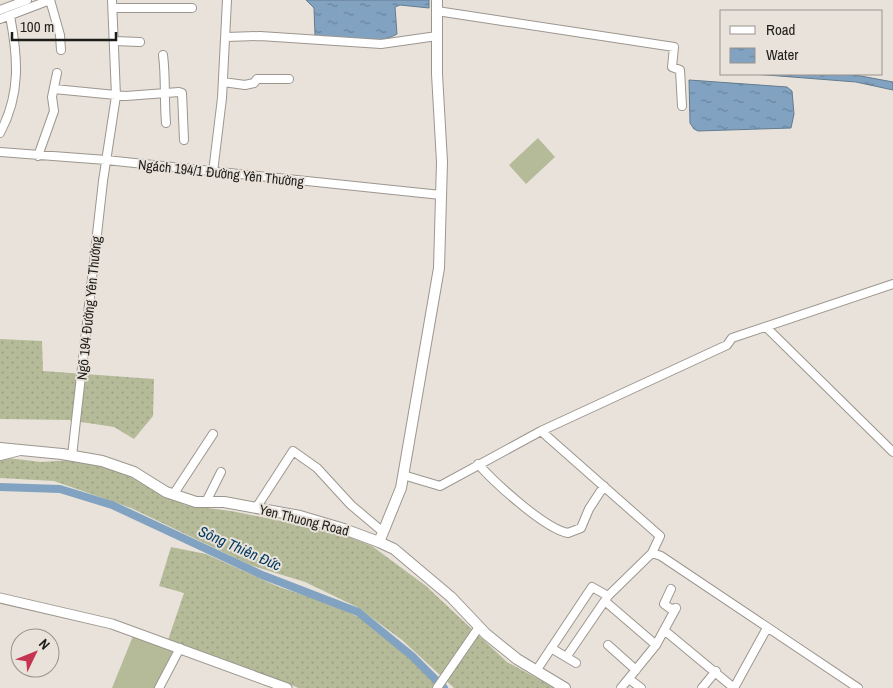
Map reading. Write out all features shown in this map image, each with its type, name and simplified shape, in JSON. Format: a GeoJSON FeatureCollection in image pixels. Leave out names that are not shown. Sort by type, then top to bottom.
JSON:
{"type":"FeatureCollection","features":[{"type":"Feature","properties":{"kind":"main road"},"geometry":{"type":"LineString","coordinates":[[381,537],[401,488],[440,268],[441,195],[437,0]]}},
{"type":"Feature","properties":{"kind":"main road","name":"Yen Thuong Road"},"geometry":{"type":"LineString","coordinates":[[0,448],[72,456],[102,462],[134,472],[173,495],[196,502],[256,508],[300,516],[344,529],[381,537],[451,597],[479,627],[536,671],[565,688]]}},
{"type":"Feature","properties":{"kind":"street"},"geometry":{"type":"LineString","coordinates":[[0,10],[27,0]]}},
{"type":"Feature","properties":{"kind":"street"},"geometry":{"type":"LineString","coordinates":[[0,19],[50,0],[60,35],[61,50]]}},
{"type":"Feature","properties":{"kind":"street"},"geometry":{"type":"LineString","coordinates":[[213,172],[223,82],[227,0]]}},
{"type":"Feature","properties":{"kind":"street"},"geometry":{"type":"LineString","coordinates":[[113,4],[192,8]]}},
{"type":"Feature","properties":{"kind":"street","name":"Ngõ 194 Đường Yên Thường"},"geometry":{"type":"LineString","coordinates":[[72,456],[106,160],[116,96],[113,4]]}},
{"type":"Feature","properties":{"kind":"street"},"geometry":{"type":"LineString","coordinates":[[437,11],[674,47],[672,67],[680,70],[682,106]]}},
{"type":"Feature","properties":{"kind":"street"},"geometry":{"type":"LineString","coordinates":[[0,133],[11,108],[17,84],[16,46],[10,16]]}},
{"type":"Feature","properties":{"kind":"street"},"geometry":{"type":"LineString","coordinates":[[226,37],[260,36],[381,44],[437,36]]}},
{"type":"Feature","properties":{"kind":"street"},"geometry":{"type":"LineString","coordinates":[[114,41],[140,42]]}},
{"type":"Feature","properties":{"kind":"street"},"geometry":{"type":"LineString","coordinates":[[163,55],[166,122]]}},
{"type":"Feature","properties":{"kind":"street"},"geometry":{"type":"LineString","coordinates":[[38,156],[54,111],[52,105],[57,73]]}},
{"type":"Feature","properties":{"kind":"street"},"geometry":{"type":"LineString","coordinates":[[223,82],[245,85],[254,83],[257,79],[289,79]]}},
{"type":"Feature","properties":{"kind":"street"},"geometry":{"type":"LineString","coordinates":[[54,89],[116,96],[182,93],[184,140]]}},
{"type":"Feature","properties":{"kind":"street","name":"Ngách 194/1 Đường Yên Thường"},"geometry":{"type":"LineString","coordinates":[[0,152],[106,160],[441,195]]}},
{"type":"Feature","properties":{"kind":"street"},"geometry":{"type":"LineString","coordinates":[[403,475],[440,486],[541,431],[727,345],[732,338],[893,284]]}},
{"type":"Feature","properties":{"kind":"street"},"geometry":{"type":"LineString","coordinates":[[766,327],[893,452]]}},
{"type":"Feature","properties":{"kind":"street"},"geometry":{"type":"LineString","coordinates":[[541,431],[660,536],[652,553],[607,599],[567,656]]}},
{"type":"Feature","properties":{"kind":"street"},"geometry":{"type":"LineString","coordinates":[[173,495],[213,434]]}},
{"type":"Feature","properties":{"kind":"street"},"geometry":{"type":"LineString","coordinates":[[0,456],[20,451]]}},
{"type":"Feature","properties":{"kind":"street"},"geometry":{"type":"LineString","coordinates":[[256,508],[293,451],[317,468],[381,537]]}},
{"type":"Feature","properties":{"kind":"street"},"geometry":{"type":"LineString","coordinates":[[478,464],[489,477],[533,512],[563,532],[568,533],[581,528],[589,509],[604,486]]}},
{"type":"Feature","properties":{"kind":"street"},"geometry":{"type":"LineString","coordinates":[[206,502],[221,472]]}},
{"type":"Feature","properties":{"kind":"street"},"geometry":{"type":"LineString","coordinates":[[652,553],[661,556],[858,688]]}},
{"type":"Feature","properties":{"kind":"street"},"geometry":{"type":"LineString","coordinates":[[536,671],[592,587],[656,645]]}},
{"type":"Feature","properties":{"kind":"street"},"geometry":{"type":"LineString","coordinates":[[621,688],[656,645],[676,608],[671,609],[664,604],[671,589]]}},
{"type":"Feature","properties":{"kind":"street"},"geometry":{"type":"LineString","coordinates":[[0,598],[112,624],[287,688]]}},
{"type":"Feature","properties":{"kind":"street"},"geometry":{"type":"LineString","coordinates":[[438,687],[479,627]]}},
{"type":"Feature","properties":{"kind":"street"},"geometry":{"type":"LineString","coordinates":[[664,630],[716,671],[734,688],[767,628]]}},
{"type":"Feature","properties":{"kind":"street"},"geometry":{"type":"LineString","coordinates":[[608,645],[636,670]]}},
{"type":"Feature","properties":{"kind":"street"},"geometry":{"type":"LineString","coordinates":[[159,688],[180,648]]}},
{"type":"Feature","properties":{"kind":"street"},"geometry":{"type":"LineString","coordinates":[[551,648],[576,663]]}},
{"type":"Feature","properties":{"kind":"street"},"geometry":{"type":"LineString","coordinates":[[702,688],[716,671]]}},
{"type":"Feature","properties":{"kind":"street"},"geometry":{"type":"LineString","coordinates":[[629,679],[641,688]]}},
{"type":"Feature","properties":{"kind":"green space"},"geometry":{"type":"Polygon","coordinates":[[[538,138],[555,157],[526,184],[509,165],[538,138]]]}},
{"type":"Feature","properties":{"kind":"green space"},"geometry":{"type":"Polygon","coordinates":[[[0,339],[42,341],[43,371],[154,379],[153,416],[134,439],[114,427],[68,420],[0,419],[0,339]]]}},
{"type":"Feature","properties":{"kind":"green space"},"geometry":{"type":"Polygon","coordinates":[[[0,457],[41,462],[72,460],[119,471],[185,505],[231,511],[336,532],[372,546],[426,586],[507,662],[555,688],[454,688],[402,640],[357,607],[305,582],[250,565],[131,508],[54,481],[0,478],[0,457]]]}},
{"type":"Feature","properties":{"kind":"green space"},"geometry":{"type":"Polygon","coordinates":[[[171,547],[206,554],[279,587],[332,604],[362,619],[411,658],[440,688],[299,688],[168,640],[184,593],[159,586],[171,547]]]}},
{"type":"Feature","properties":{"kind":"green space"},"geometry":{"type":"Polygon","coordinates":[[[133,636],[174,651],[156,688],[112,688],[133,636]]]}},
{"type":"Feature","properties":{"kind":"water"},"geometry":{"type":"Polygon","coordinates":[[[306,0],[429,0],[429,8],[400,5],[395,7],[397,34],[388,38],[368,41],[315,35],[314,8],[306,0]]]}},
{"type":"Feature","properties":{"kind":"water"},"geometry":{"type":"Polygon","coordinates":[[[767,75],[855,75],[893,82],[893,90],[856,82],[767,75]]]}},
{"type":"Feature","properties":{"kind":"water"},"geometry":{"type":"Polygon","coordinates":[[[689,80],[787,87],[792,91],[794,114],[791,128],[698,131],[690,123],[689,80]]]}},
{"type":"Feature","properties":{"kind":"waterway","name":"Sông Thiên Đức"},"geometry":{"type":"LineString","coordinates":[[0,487],[60,489],[112,505],[262,575],[358,612],[412,656],[444,688]]}}]}
